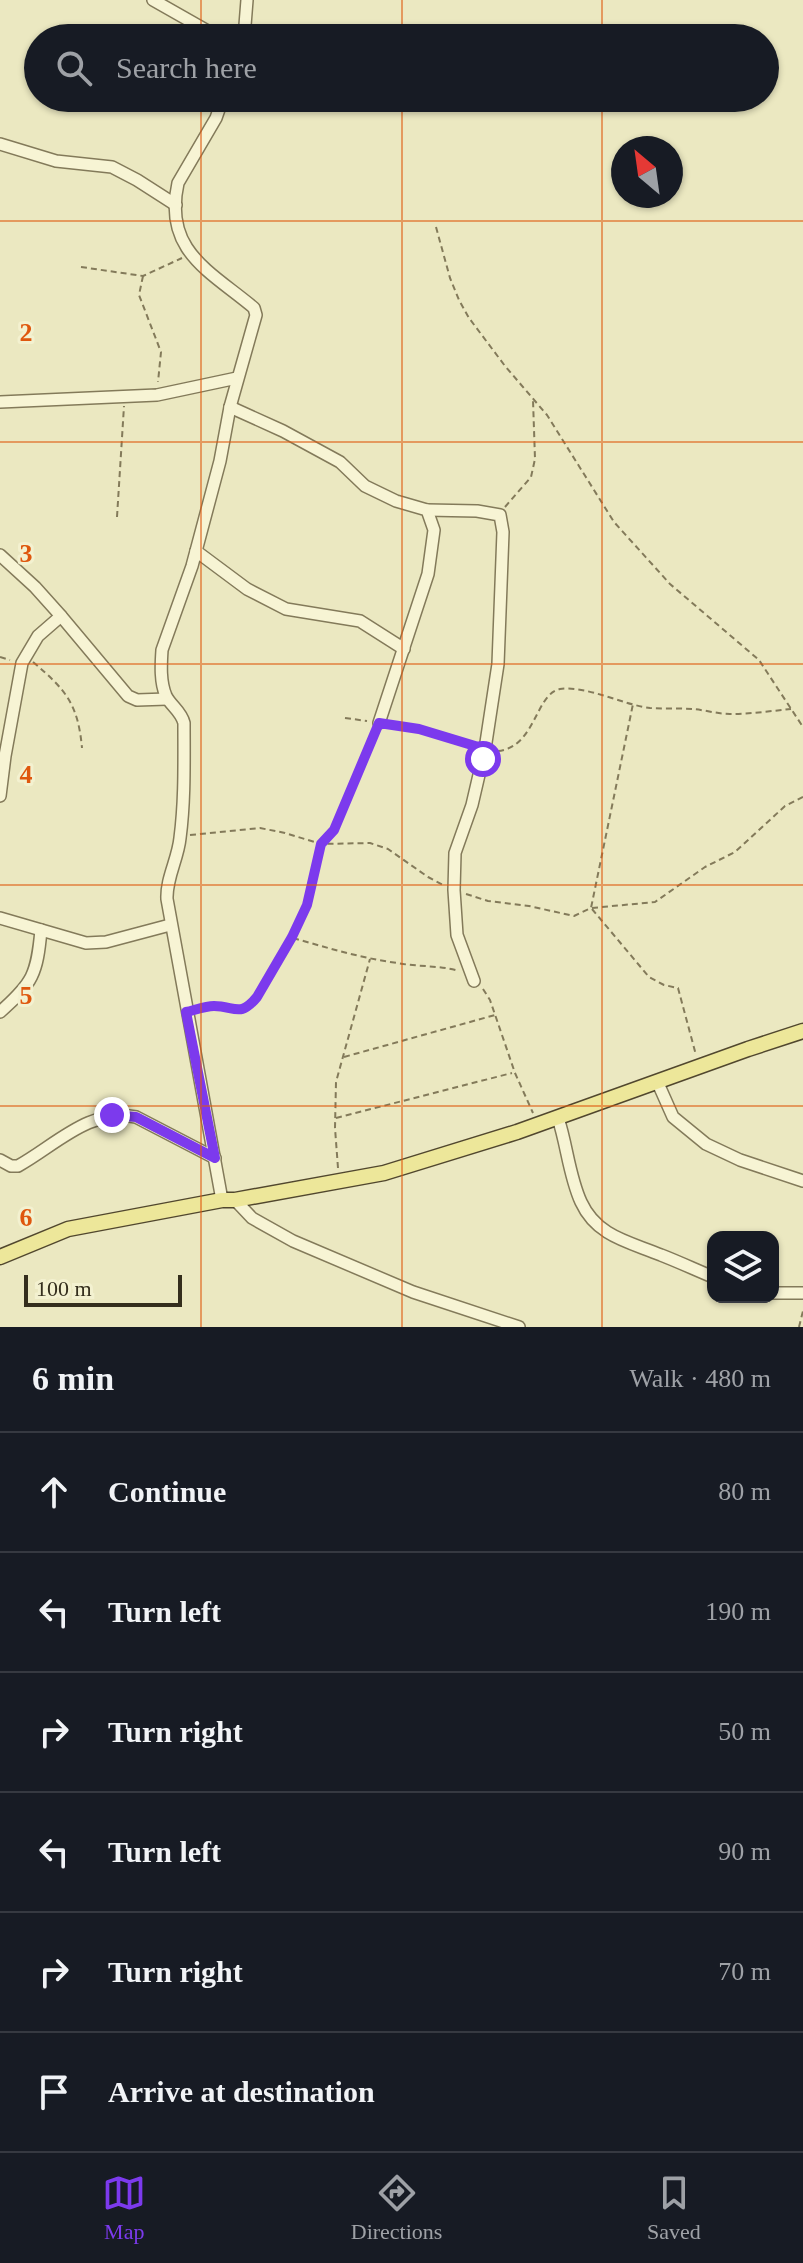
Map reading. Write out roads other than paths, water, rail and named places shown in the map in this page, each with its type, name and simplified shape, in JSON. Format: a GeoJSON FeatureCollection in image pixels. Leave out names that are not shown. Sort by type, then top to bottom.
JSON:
{"type":"FeatureCollection","features":[{"type":"Feature","properties":{"kind":"main road"},"geometry":{"type":"LineString","coordinates":[[0,1257],[68,1229],[384,1173],[558,1118],[803,1031]]}},
{"type":"Feature","properties":{"kind":"street"},"geometry":{"type":"LineString","coordinates":[[153,0],[195,24]]}},
{"type":"Feature","properties":{"kind":"street"},"geometry":{"type":"LineString","coordinates":[[245,24],[247,0]]}},
{"type":"Feature","properties":{"kind":"street"},"geometry":{"type":"LineString","coordinates":[[218,112],[178,183],[176,205],[179,234],[190,254],[256,312],[196,551],[162,650],[161,677],[167,699],[182,714],[184,723],[181,835],[167,890],[170,925],[215,1158],[229,1200],[252,1218],[293,1241],[413,1292],[519,1327]]}},
{"type":"Feature","properties":{"kind":"street"},"geometry":{"type":"LineString","coordinates":[[0,144],[56,161],[112,167],[176,205]]}},
{"type":"Feature","properties":{"kind":"street"},"geometry":{"type":"LineString","coordinates":[[0,402],[157,395],[237,378]]}},
{"type":"Feature","properties":{"kind":"street"},"geometry":{"type":"LineString","coordinates":[[230,407],[340,462],[365,486],[396,501],[427,510],[477,511],[500,515],[503,532],[498,664],[485,749],[472,805],[455,853],[457,935],[474,981]]}},
{"type":"Feature","properties":{"kind":"street"},"geometry":{"type":"LineString","coordinates":[[379,723],[428,574],[434,530],[427,510]]}},
{"type":"Feature","properties":{"kind":"street"},"geometry":{"type":"LineString","coordinates":[[196,551],[247,589],[286,609],[360,621],[404,649]]}},
{"type":"Feature","properties":{"kind":"street"},"geometry":{"type":"LineString","coordinates":[[0,555],[35,587],[128,696],[137,700],[167,699]]}},
{"type":"Feature","properties":{"kind":"street"},"geometry":{"type":"LineString","coordinates":[[0,796],[2,756],[22,663],[38,636],[61,616]]}},
{"type":"Feature","properties":{"kind":"street"},"geometry":{"type":"LineString","coordinates":[[0,918],[86,943],[106,942],[170,925]]}},
{"type":"Feature","properties":{"kind":"street"},"geometry":{"type":"LineString","coordinates":[[0,1012],[32,979],[39,956],[41,930]]}},
{"type":"Feature","properties":{"kind":"street"},"geometry":{"type":"LineString","coordinates":[[657,1081],[673,1117],[706,1144],[740,1160],[803,1181]]}},
{"type":"Feature","properties":{"kind":"street"},"geometry":{"type":"LineString","coordinates":[[0,1160],[18,1166],[93,1120],[112,1115],[136,1117],[215,1158]]}},
{"type":"Feature","properties":{"kind":"street"},"geometry":{"type":"LineString","coordinates":[[558,1118],[576,1189],[582,1204],[600,1228],[611,1236],[707,1274]]}},
{"type":"Feature","properties":{"kind":"street"},"geometry":{"type":"LineString","coordinates":[[779,1293],[803,1293]]}}]}
